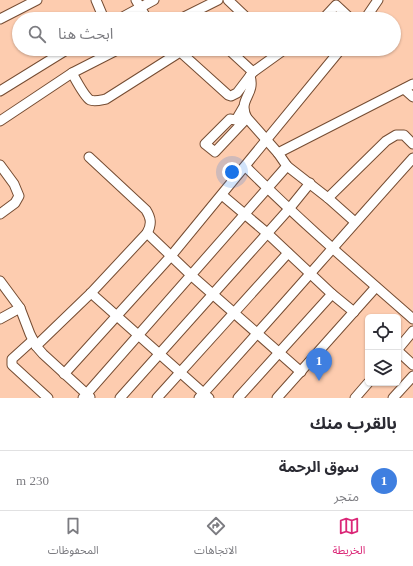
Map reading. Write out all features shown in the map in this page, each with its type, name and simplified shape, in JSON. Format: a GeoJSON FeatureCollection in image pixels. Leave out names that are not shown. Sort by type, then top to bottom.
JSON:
{"type":"FeatureCollection","features":[{"type":"Feature","properties":{"kind":"street"},"geometry":{"type":"LineString","coordinates":[[12,12],[37,0]]}},
{"type":"Feature","properties":{"kind":"street"},"geometry":{"type":"LineString","coordinates":[[96,0],[101,12]]}},
{"type":"Feature","properties":{"kind":"street"},"geometry":{"type":"LineString","coordinates":[[127,12],[138,3],[154,0]]}},
{"type":"Feature","properties":{"kind":"street"},"geometry":{"type":"LineString","coordinates":[[201,12],[218,0]]}},
{"type":"Feature","properties":{"kind":"street"},"geometry":{"type":"LineString","coordinates":[[228,0],[241,12]]}},
{"type":"Feature","properties":{"kind":"street"},"geometry":{"type":"LineString","coordinates":[[370,12],[378,0]]}},
{"type":"Feature","properties":{"kind":"street"},"geometry":{"type":"LineString","coordinates":[[138,3],[143,12]]}},
{"type":"Feature","properties":{"kind":"street"},"geometry":{"type":"LineString","coordinates":[[328,12],[334,3],[344,12]]}},
{"type":"Feature","properties":{"kind":"street"},"geometry":{"type":"LineString","coordinates":[[0,18],[12,12]]}},
{"type":"Feature","properties":{"kind":"street"},"geometry":{"type":"LineString","coordinates":[[0,91],[57,56]]}},
{"type":"Feature","properties":{"kind":"street"},"geometry":{"type":"LineString","coordinates":[[0,121],[72,73],[106,56]]}},
{"type":"Feature","properties":{"kind":"street"},"geometry":{"type":"LineString","coordinates":[[72,73],[86,96],[90,100],[100,101],[106,99],[170,56]]}},
{"type":"Feature","properties":{"kind":"street"},"geometry":{"type":"LineString","coordinates":[[184,56],[228,95],[234,96],[252,74],[274,56]]}},
{"type":"Feature","properties":{"kind":"street"},"geometry":{"type":"LineString","coordinates":[[235,56],[252,74],[252,85],[243,108],[236,120],[230,119],[205,144],[215,152],[247,118]]}},
{"type":"Feature","properties":{"kind":"street"},"geometry":{"type":"LineString","coordinates":[[64,374],[171,256],[246,167],[335,56]]}},
{"type":"Feature","properties":{"kind":"street"},"geometry":{"type":"LineString","coordinates":[[278,153],[413,84]]}},
{"type":"Feature","properties":{"kind":"street"},"geometry":{"type":"LineString","coordinates":[[404,89],[413,97]]}},
{"type":"Feature","properties":{"kind":"street"},"geometry":{"type":"LineString","coordinates":[[243,108],[247,118],[278,153],[287,166],[310,183],[355,222]]}},
{"type":"Feature","properties":{"kind":"street"},"geometry":{"type":"LineString","coordinates":[[328,198],[386,141],[396,135],[404,135],[413,144]]}},
{"type":"Feature","properties":{"kind":"street"},"geometry":{"type":"LineString","coordinates":[[48,398],[12,365],[12,359],[35,343],[91,292],[147,233],[151,224],[150,217],[146,210],[89,157]]}},
{"type":"Feature","properties":{"kind":"street"},"geometry":{"type":"LineString","coordinates":[[91,292],[181,372],[204,396],[332,248],[413,158]]}},
{"type":"Feature","properties":{"kind":"street"},"geometry":{"type":"LineString","coordinates":[[0,281],[20,308],[35,343],[43,354],[87,397],[138,335],[192,276],[287,166]]}},
{"type":"Feature","properties":{"kind":"street"},"geometry":{"type":"LineString","coordinates":[[246,167],[289,209],[413,319]]}},
{"type":"Feature","properties":{"kind":"street"},"geometry":{"type":"LineString","coordinates":[[0,214],[15,203],[19,196],[14,184],[1,168]]}},
{"type":"Feature","properties":{"kind":"street"},"geometry":{"type":"LineString","coordinates":[[120,398],[289,209],[310,183]]}},
{"type":"Feature","properties":{"kind":"street"},"geometry":{"type":"LineString","coordinates":[[222,195],[267,233],[332,294],[354,312]]}},
{"type":"Feature","properties":{"kind":"street"},"geometry":{"type":"LineString","coordinates":[[147,233],[213,295],[301,372]]}},
{"type":"Feature","properties":{"kind":"street"},"geometry":{"type":"LineString","coordinates":[[157,398],[288,253]]}},
{"type":"Feature","properties":{"kind":"street"},"geometry":{"type":"LineString","coordinates":[[277,398],[376,287]]}},
{"type":"Feature","properties":{"kind":"street"},"geometry":{"type":"LineString","coordinates":[[238,398],[332,294]]}},
{"type":"Feature","properties":{"kind":"street"},"geometry":{"type":"LineString","coordinates":[[0,319],[20,308]]}},
{"type":"Feature","properties":{"kind":"street"},"geometry":{"type":"LineString","coordinates":[[401,346],[413,331]]}},
{"type":"Feature","properties":{"kind":"street"},"geometry":{"type":"LineString","coordinates":[[401,353],[413,365]]}},
{"type":"Feature","properties":{"kind":"street"},"geometry":{"type":"LineString","coordinates":[[393,398],[413,376]]}},
{"type":"Feature","properties":{"kind":"street"},"geometry":{"type":"LineString","coordinates":[[355,398],[365,386]]}},
{"type":"Feature","properties":{"kind":"place","name":"سوق الرحمة"},"geometry":{"type":"Point","coordinates":[319,381]}}]}
